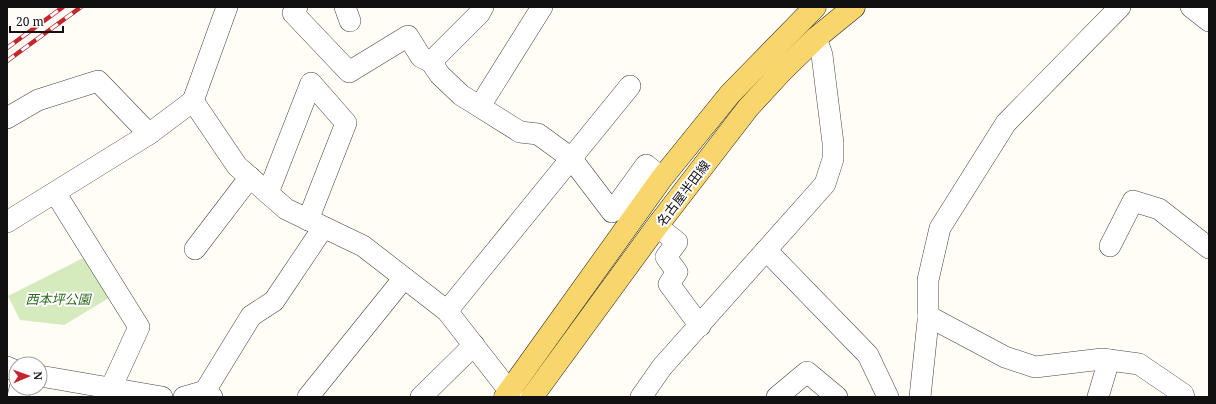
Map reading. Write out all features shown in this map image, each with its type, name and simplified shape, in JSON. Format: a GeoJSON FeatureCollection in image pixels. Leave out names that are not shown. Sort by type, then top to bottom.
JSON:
{"type":"FeatureCollection","features":[{"type":"Feature","properties":{"kind":"main road","name":"名古屋半田線"},"geometry":{"type":"LineString","coordinates":[[509,395],[662,178],[730,94],[815,7]]}},
{"type":"Feature","properties":{"kind":"main road","name":"名古屋半田線"},"geometry":{"type":"LineString","coordinates":[[532,397],[657,226],[748,108],[816,38],[854,7]]}},
{"type":"Feature","properties":{"kind":"street"},"geometry":{"type":"LineString","coordinates":[[7,222],[56,194],[149,134],[193,101],[227,7]]}},
{"type":"Feature","properties":{"kind":"street"},"geometry":{"type":"LineString","coordinates":[[296,7],[293,13],[349,72],[408,36],[421,57],[431,62],[440,75],[461,95],[520,132],[538,134],[571,158],[612,212],[646,165],[662,178]]}},
{"type":"Feature","properties":{"kind":"street"},"geometry":{"type":"LineString","coordinates":[[431,62],[479,14],[483,7]]}},
{"type":"Feature","properties":{"kind":"street"},"geometry":{"type":"LineString","coordinates":[[480,106],[542,7]]}},
{"type":"Feature","properties":{"kind":"street"},"geometry":{"type":"LineString","coordinates":[[920,397],[928,316],[928,280],[940,228],[1006,123],[1120,7]]}},
{"type":"Feature","properties":{"kind":"street"},"geometry":{"type":"LineString","coordinates":[[1191,7],[1209,21]]}},
{"type":"Feature","properties":{"kind":"street"},"geometry":{"type":"LineString","coordinates":[[641,397],[662,367],[825,184],[833,159],[833,142],[822,55],[816,38]]}},
{"type":"Feature","properties":{"kind":"street"},"geometry":{"type":"LineString","coordinates":[[7,118],[38,100],[98,81],[149,134]]}},
{"type":"Feature","properties":{"kind":"street"},"geometry":{"type":"LineString","coordinates":[[184,397],[209,394],[251,316],[274,301],[315,224],[346,123],[311,83],[268,193]]}},
{"type":"Feature","properties":{"kind":"street"},"geometry":{"type":"LineString","coordinates":[[447,311],[630,86]]}},
{"type":"Feature","properties":{"kind":"street"},"geometry":{"type":"LineString","coordinates":[[193,101],[237,166],[286,209],[363,246],[447,311],[474,344],[509,395]]}},
{"type":"Feature","properties":{"kind":"street"},"geometry":{"type":"LineString","coordinates":[[195,249],[250,177]]}},
{"type":"Feature","properties":{"kind":"street"},"geometry":{"type":"LineString","coordinates":[[56,194],[139,327],[111,388]]}},
{"type":"Feature","properties":{"kind":"street"},"geometry":{"type":"LineString","coordinates":[[1110,246],[1133,201],[1159,209],[1209,248]]}},
{"type":"Feature","properties":{"kind":"street"},"geometry":{"type":"LineString","coordinates":[[657,226],[677,242],[666,257],[677,272],[669,284],[700,326]]}},
{"type":"Feature","properties":{"kind":"street"},"geometry":{"type":"LineString","coordinates":[[766,250],[868,355],[888,397]]}},
{"type":"Feature","properties":{"kind":"street"},"geometry":{"type":"LineString","coordinates":[[308,397],[404,278]]}},
{"type":"Feature","properties":{"kind":"street"},"geometry":{"type":"LineString","coordinates":[[928,316],[1005,357],[1035,367],[1102,359],[1139,364],[1184,394],[1184,397]]}},
{"type":"Feature","properties":{"kind":"street"},"geometry":{"type":"LineString","coordinates":[[421,397],[474,344]]}},
{"type":"Feature","properties":{"kind":"street"},"geometry":{"type":"LineString","coordinates":[[1098,397],[1109,360]]}},
{"type":"Feature","properties":{"kind":"street"},"geometry":{"type":"LineString","coordinates":[[777,397],[807,372],[837,397]]}},
{"type":"Feature","properties":{"kind":"street"},"geometry":{"type":"LineString","coordinates":[[48,377],[162,397]]}},
{"type":"Feature","properties":{"kind":"green space","name":"西本坪公園"},"geometry":{"type":"Polygon","coordinates":[[[87,256],[109,298],[64,325],[20,320],[8,296],[87,256]]]}},
{"type":"Feature","properties":{"kind":"railway"},"geometry":{"type":"LineString","coordinates":[[7,48],[63,7]]}},
{"type":"Feature","properties":{"kind":"railway"},"geometry":{"type":"LineString","coordinates":[[7,61],[81,7]]}}]}
